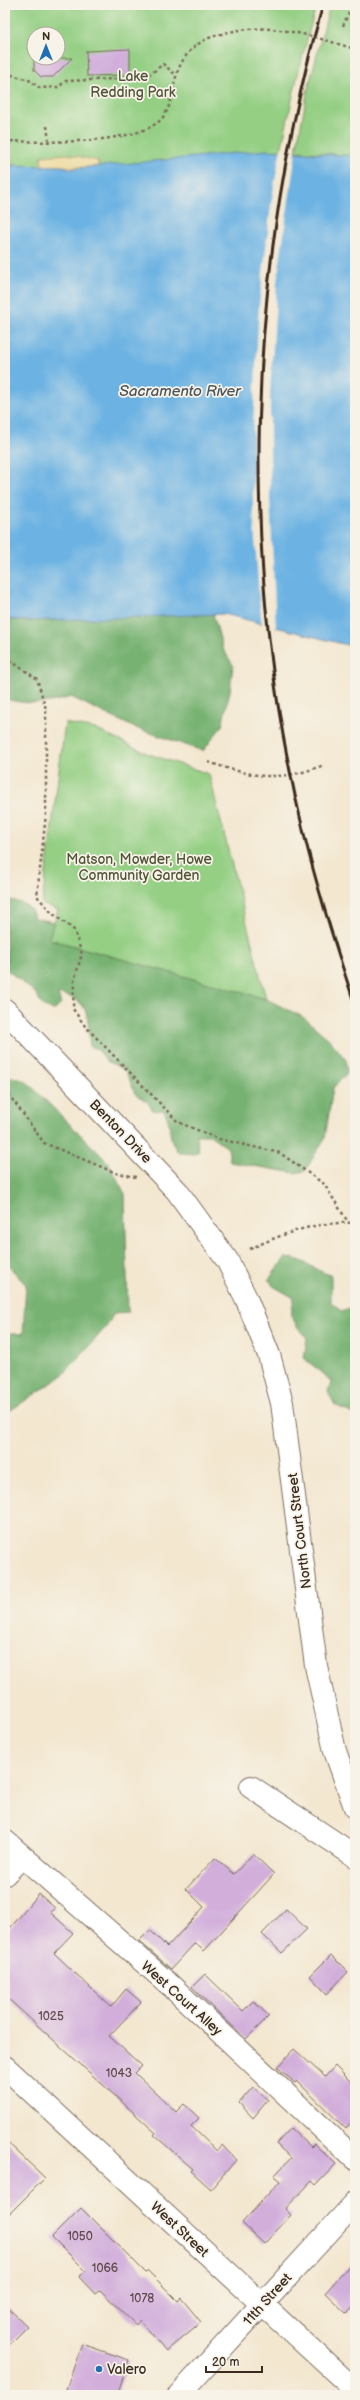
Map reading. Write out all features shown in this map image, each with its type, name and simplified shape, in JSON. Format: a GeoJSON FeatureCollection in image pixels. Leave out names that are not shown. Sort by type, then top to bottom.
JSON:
{"type":"FeatureCollection","features":[{"type":"Feature","properties":{"kind":"street","name":"Benton Drive"},"geometry":{"type":"LineString","coordinates":[[5,1010],[161,1172],[227,1260]]}},
{"type":"Feature","properties":{"kind":"street","name":"North Court Street"},"geometry":{"type":"LineString","coordinates":[[227,1260],[246,1298],[267,1349],[282,1403],[316,1666],[335,1751],[355,1807]]}},
{"type":"Feature","properties":{"kind":"street"},"geometry":{"type":"LineString","coordinates":[[251,1787],[355,1856]]}},
{"type":"Feature","properties":{"kind":"street","name":"West Court Alley"},"geometry":{"type":"LineString","coordinates":[[5,1842],[170,1985],[355,2158]]}},
{"type":"Feature","properties":{"kind":"street"},"geometry":{"type":"LineString","coordinates":[[5,1874],[22,1857]]}},
{"type":"Feature","properties":{"kind":"street","name":"West Street"},"geometry":{"type":"LineString","coordinates":[[5,2067],[355,2390]]}},
{"type":"Feature","properties":{"kind":"street","name":"11th Street"},"geometry":{"type":"LineString","coordinates":[[179,2395],[355,2203]]}},
{"type":"Feature","properties":{"kind":"path"},"geometry":{"type":"LineString","coordinates":[[344,26],[352,5]]}},
{"type":"Feature","properties":{"kind":"path"},"geometry":{"type":"LineString","coordinates":[[5,141],[48,141],[122,136],[156,124],[169,109],[176,75],[192,49],[201,41],[245,28],[285,29],[355,49]]}},
{"type":"Feature","properties":{"kind":"path"},"geometry":{"type":"LineString","coordinates":[[5,73],[29,80],[40,88],[59,87],[65,81],[139,78],[152,73],[163,64],[176,75]]}},
{"type":"Feature","properties":{"kind":"path"},"geometry":{"type":"LineString","coordinates":[[47,126],[48,141]]}},
{"type":"Feature","properties":{"kind":"path"},"geometry":{"type":"LineString","coordinates":[[5,657],[37,679],[46,709],[46,814],[37,896],[52,913],[74,930],[82,954],[74,981],[73,1009],[85,1026],[178,1122],[219,1139],[280,1153],[324,1184],[348,1222]]}},
{"type":"Feature","properties":{"kind":"path"},"geometry":{"type":"LineString","coordinates":[[208,762],[244,773],[283,778],[324,766]]}},
{"type":"Feature","properties":{"kind":"path"},"geometry":{"type":"LineString","coordinates":[[5,1089],[44,1143],[116,1173],[136,1177]]}},
{"type":"Feature","properties":{"kind":"path"},"geometry":{"type":"LineString","coordinates":[[250,1249],[282,1234],[303,1228],[348,1222],[355,1223]]}},
{"type":"Feature","properties":{"kind":"green space","name":"Lake Redding Park"},"geometry":{"type":"Polygon","coordinates":[[[5,5],[316,5],[296,82],[281,150],[98,167],[98,161],[41,156],[42,166],[5,165],[5,5]]]}},
{"type":"Feature","properties":{"kind":"green space"},"geometry":{"type":"Polygon","coordinates":[[[330,5],[355,5],[355,156],[296,151],[308,89],[330,5]]]}},
{"type":"Feature","properties":{"kind":"green space"},"geometry":{"type":"Polygon","coordinates":[[[213,614],[223,649],[233,665],[230,691],[222,726],[203,751],[133,727],[71,697],[38,703],[5,699],[5,619],[27,621],[213,614]]]}},
{"type":"Feature","properties":{"kind":"green space","name":"Matson, Mowder, Howe Community Garden"},"geometry":{"type":"Polygon","coordinates":[[[65,723],[95,729],[146,753],[209,774],[266,999],[48,939],[58,910],[42,904],[65,723]]]}},
{"type":"Feature","properties":{"kind":"green space"},"geometry":{"type":"Polygon","coordinates":[[[10,900],[22,903],[28,907],[33,913],[34,918],[54,922],[49,939],[266,999],[303,1017],[330,1040],[346,1060],[347,1073],[333,1088],[325,1138],[305,1171],[295,1173],[230,1162],[228,1148],[210,1135],[196,1135],[199,1151],[194,1154],[179,1153],[172,1142],[168,1120],[163,1110],[153,1111],[147,1101],[136,1095],[125,1070],[107,1061],[98,1050],[90,1046],[88,1019],[86,1011],[82,1005],[77,1000],[58,994],[61,1004],[55,1010],[49,1009],[43,1005],[32,990],[7,970],[5,902],[10,900]]]}},
{"type":"Feature","properties":{"kind":"green space"},"geometry":{"type":"Polygon","coordinates":[[[5,1075],[26,1081],[108,1162],[125,1194],[128,1312],[114,1313],[107,1326],[62,1376],[5,1414],[5,1333],[23,1334],[26,1285],[5,1262],[5,1075]]]}},
{"type":"Feature","properties":{"kind":"green space"},"geometry":{"type":"Polygon","coordinates":[[[285,1258],[304,1262],[324,1273],[331,1275],[331,1302],[341,1311],[355,1306],[355,1415],[335,1405],[328,1392],[331,1383],[322,1373],[304,1358],[307,1338],[301,1332],[291,1316],[294,1298],[273,1286],[269,1279],[285,1258]]]}},
{"type":"Feature","properties":{"kind":"sand"},"geometry":{"type":"Polygon","coordinates":[[[68,154],[98,161],[98,167],[42,166],[41,156],[68,154]]]}},
{"type":"Feature","properties":{"kind":"water","name":"Sacramento River"},"geometry":{"type":"Polygon","coordinates":[[[267,150],[355,156],[355,647],[224,614],[27,621],[5,619],[5,165],[64,166],[70,169],[267,150]]]}},
{"type":"Feature","properties":{"kind":"pier"},"geometry":{"type":"Polygon","coordinates":[[[281,148],[296,149],[296,151],[277,282],[270,394],[270,497],[276,630],[262,626],[253,509],[253,427],[259,306],[272,197],[281,148]]]}},
{"type":"Feature","properties":{"kind":"building"},"geometry":{"type":"Polygon","coordinates":[[[130,49],[130,75],[87,76],[86,51],[130,49]]]}},
{"type":"Feature","properties":{"kind":"building"},"geometry":{"type":"Polygon","coordinates":[[[66,58],[72,58],[66,64],[66,58]]]}},
{"type":"Feature","properties":{"kind":"building"},"geometry":{"type":"Polygon","coordinates":[[[34,66],[64,66],[53,77],[41,77],[34,70],[34,66]]]}},
{"type":"Feature","properties":{"kind":"building"},"geometry":{"type":"Polygon","coordinates":[[[253,1854],[274,1874],[204,1951],[195,1943],[171,1969],[139,1941],[150,1930],[167,1947],[204,1907],[186,1889],[215,1858],[234,1874],[253,1854]]]}},
{"type":"Feature","properties":{"kind":"building"},"geometry":{"type":"Polygon","coordinates":[[[39,1894],[55,1908],[50,1912],[73,1933],[54,1953],[111,2007],[126,1989],[141,2002],[109,2036],[142,2066],[135,2073],[176,2112],[184,2104],[199,2118],[191,2126],[217,2151],[222,2145],[236,2160],[211,2189],[191,2171],[193,2169],[154,2135],[156,2133],[5,1996],[5,1934],[39,1894]]]}},
{"type":"Feature","properties":{"kind":"building"},"geometry":{"type":"Polygon","coordinates":[[[286,1909],[307,1929],[282,1953],[262,1934],[286,1909]]]}},
{"type":"Feature","properties":{"kind":"building"},"geometry":{"type":"Polygon","coordinates":[[[331,1955],[348,1972],[327,1994],[310,1976],[331,1955]]]}},
{"type":"Feature","properties":{"kind":"building"},"geometry":{"type":"Polygon","coordinates":[[[205,1974],[243,2011],[253,2001],[269,2016],[246,2039],[192,1987],[205,1974]]]}},
{"type":"Feature","properties":{"kind":"building"},"geometry":{"type":"Polygon","coordinates":[[[294,2049],[325,2077],[335,2066],[355,2086],[355,2119],[346,2129],[297,2081],[295,2083],[277,2067],[294,2049]]]}},
{"type":"Feature","properties":{"kind":"building"},"geometry":{"type":"Polygon","coordinates":[[[253,2087],[268,2100],[253,2118],[239,2103],[253,2087]]]}},
{"type":"Feature","properties":{"kind":"building"},"geometry":{"type":"Polygon","coordinates":[[[291,2128],[311,2147],[314,2144],[336,2164],[316,2185],[312,2181],[285,2209],[291,2215],[264,2244],[242,2223],[280,2181],[274,2176],[291,2158],[276,2144],[291,2128]]]}},
{"type":"Feature","properties":{"kind":"building"},"geometry":{"type":"Polygon","coordinates":[[[5,2140],[45,2178],[5,2218],[5,2140]]]}},
{"type":"Feature","properties":{"kind":"building"},"geometry":{"type":"Polygon","coordinates":[[[81,2208],[146,2273],[148,2271],[178,2301],[181,2298],[201,2322],[166,2351],[140,2320],[136,2325],[100,2290],[95,2294],[79,2277],[86,2271],[52,2237],[81,2208]]]}},
{"type":"Feature","properties":{"kind":"building"},"geometry":{"type":"Polygon","coordinates":[[[355,2259],[355,2305],[347,2314],[325,2293],[355,2259]]]}},
{"type":"Feature","properties":{"kind":"building"},"geometry":{"type":"Polygon","coordinates":[[[5,2305],[28,2327],[5,2350],[5,2305]]]}},
{"type":"Feature","properties":{"kind":"building","name":"Valero"},"geometry":{"type":"Polygon","coordinates":[[[82,2344],[129,2360],[117,2395],[64,2395],[82,2344]]]}},
{"type":"Feature","properties":{"kind":"railway"},"geometry":{"type":"LineString","coordinates":[[323,5],[297,106],[278,209],[265,313],[260,418],[260,523],[268,627],[282,731],[309,856],[355,1005]]}},
{"type":"Feature","properties":{"kind":"place","name":"Valero"},"geometry":{"type":"Point","coordinates":[99,2369]}}]}
